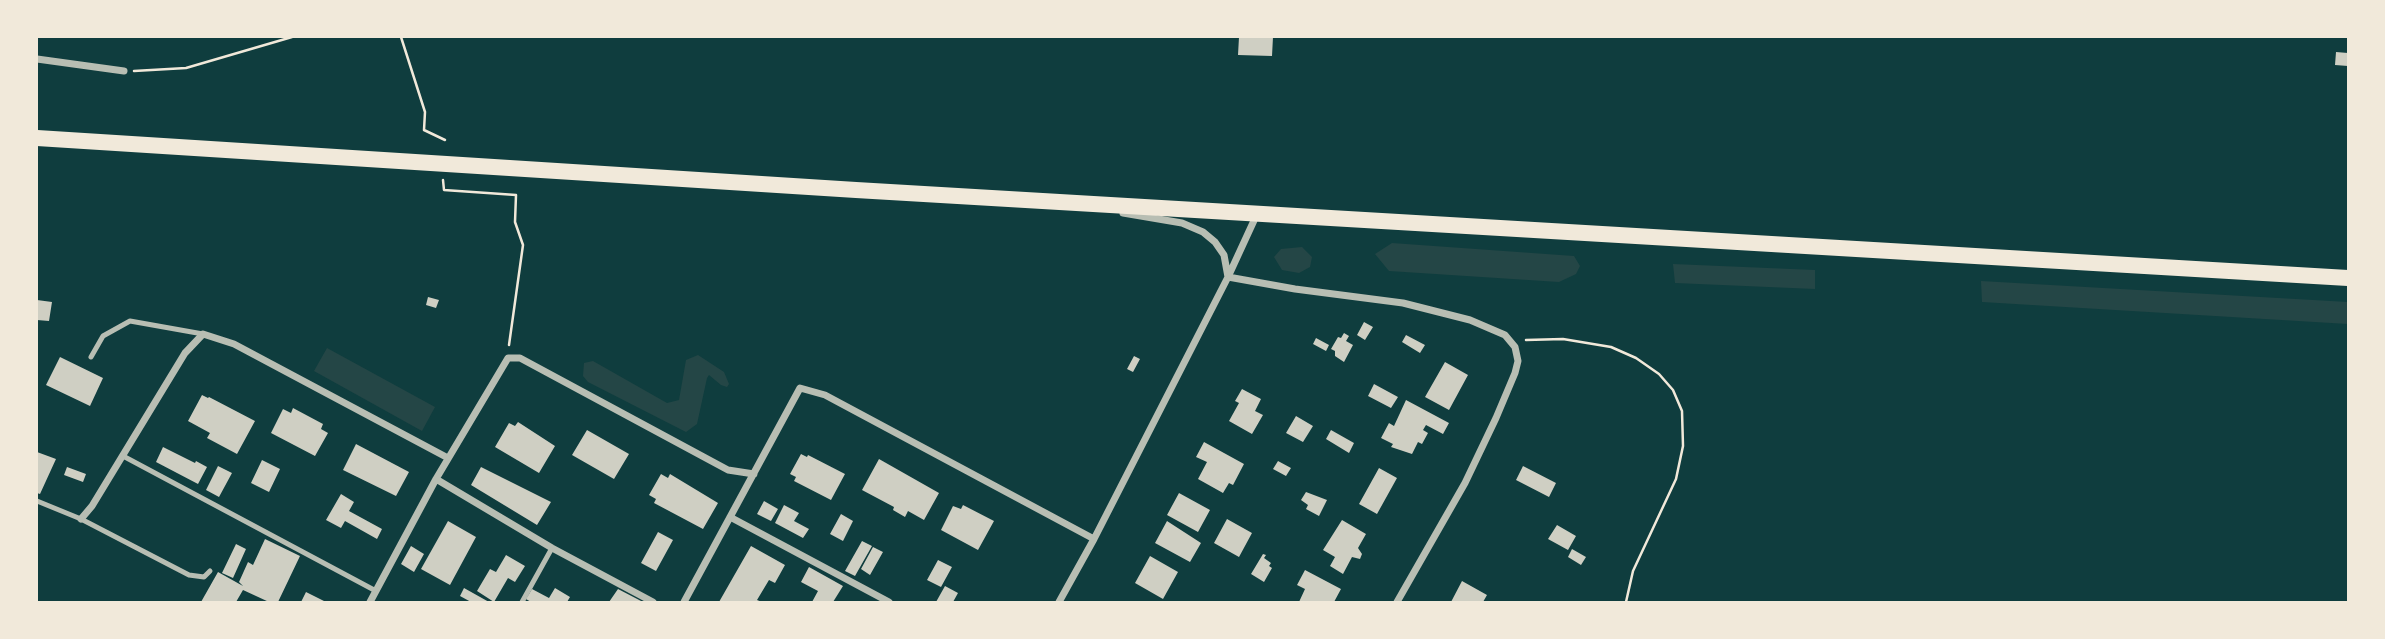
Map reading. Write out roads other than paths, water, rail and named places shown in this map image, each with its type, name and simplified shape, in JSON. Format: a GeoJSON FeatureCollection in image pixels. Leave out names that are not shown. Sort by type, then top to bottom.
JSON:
{"type":"FeatureCollection","features":[{"type":"Feature","properties":{"kind":"highway"},"geometry":{"type":"LineString","coordinates":[[37,138],[1065,203],[2348,278]]}},
{"type":"Feature","properties":{"kind":"street"},"geometry":{"type":"LineString","coordinates":[[37,59],[124,71]]}},
{"type":"Feature","properties":{"kind":"street"},"geometry":{"type":"LineString","coordinates":[[1065,203],[1182,223],[1203,232],[1215,242],[1224,256],[1228,277]]}},
{"type":"Feature","properties":{"kind":"street"},"geometry":{"type":"LineString","coordinates":[[1059,602],[1228,277],[1257,214]]}},
{"type":"Feature","properties":{"kind":"street"},"geometry":{"type":"LineString","coordinates":[[1228,277],[1403,303],[1470,320],[1505,335],[1515,347],[1518,360],[1515,373],[1465,483],[1398,602]]}},
{"type":"Feature","properties":{"kind":"street"},"geometry":{"type":"LineString","coordinates":[[81,519],[92,506],[185,353],[203,334],[234,344],[448,458]]}},
{"type":"Feature","properties":{"kind":"street"},"geometry":{"type":"LineString","coordinates":[[370,602],[436,479],[508,358],[520,358],[728,470],[754,474]]}},
{"type":"Feature","properties":{"kind":"street"},"geometry":{"type":"LineString","coordinates":[[684,602],[800,388],[825,395],[1094,539]]}},
{"type":"Feature","properties":{"kind":"street"},"geometry":{"type":"LineString","coordinates":[[436,479],[552,548],[653,602]]}},
{"type":"Feature","properties":{"kind":"street"},"geometry":{"type":"LineString","coordinates":[[730,517],[889,602]]}},
{"type":"Feature","properties":{"kind":"lane"},"geometry":{"type":"LineString","coordinates":[[92,357],[103,336],[131,321],[203,334]]}},
{"type":"Feature","properties":{"kind":"lane"},"geometry":{"type":"LineString","coordinates":[[122,456],[376,591]]}},
{"type":"Feature","properties":{"kind":"lane"},"geometry":{"type":"LineString","coordinates":[[37,501],[81,519],[189,575],[204,577],[210,571]]}},
{"type":"Feature","properties":{"kind":"lane"},"geometry":{"type":"LineString","coordinates":[[522,602],[552,548]]}}]}
